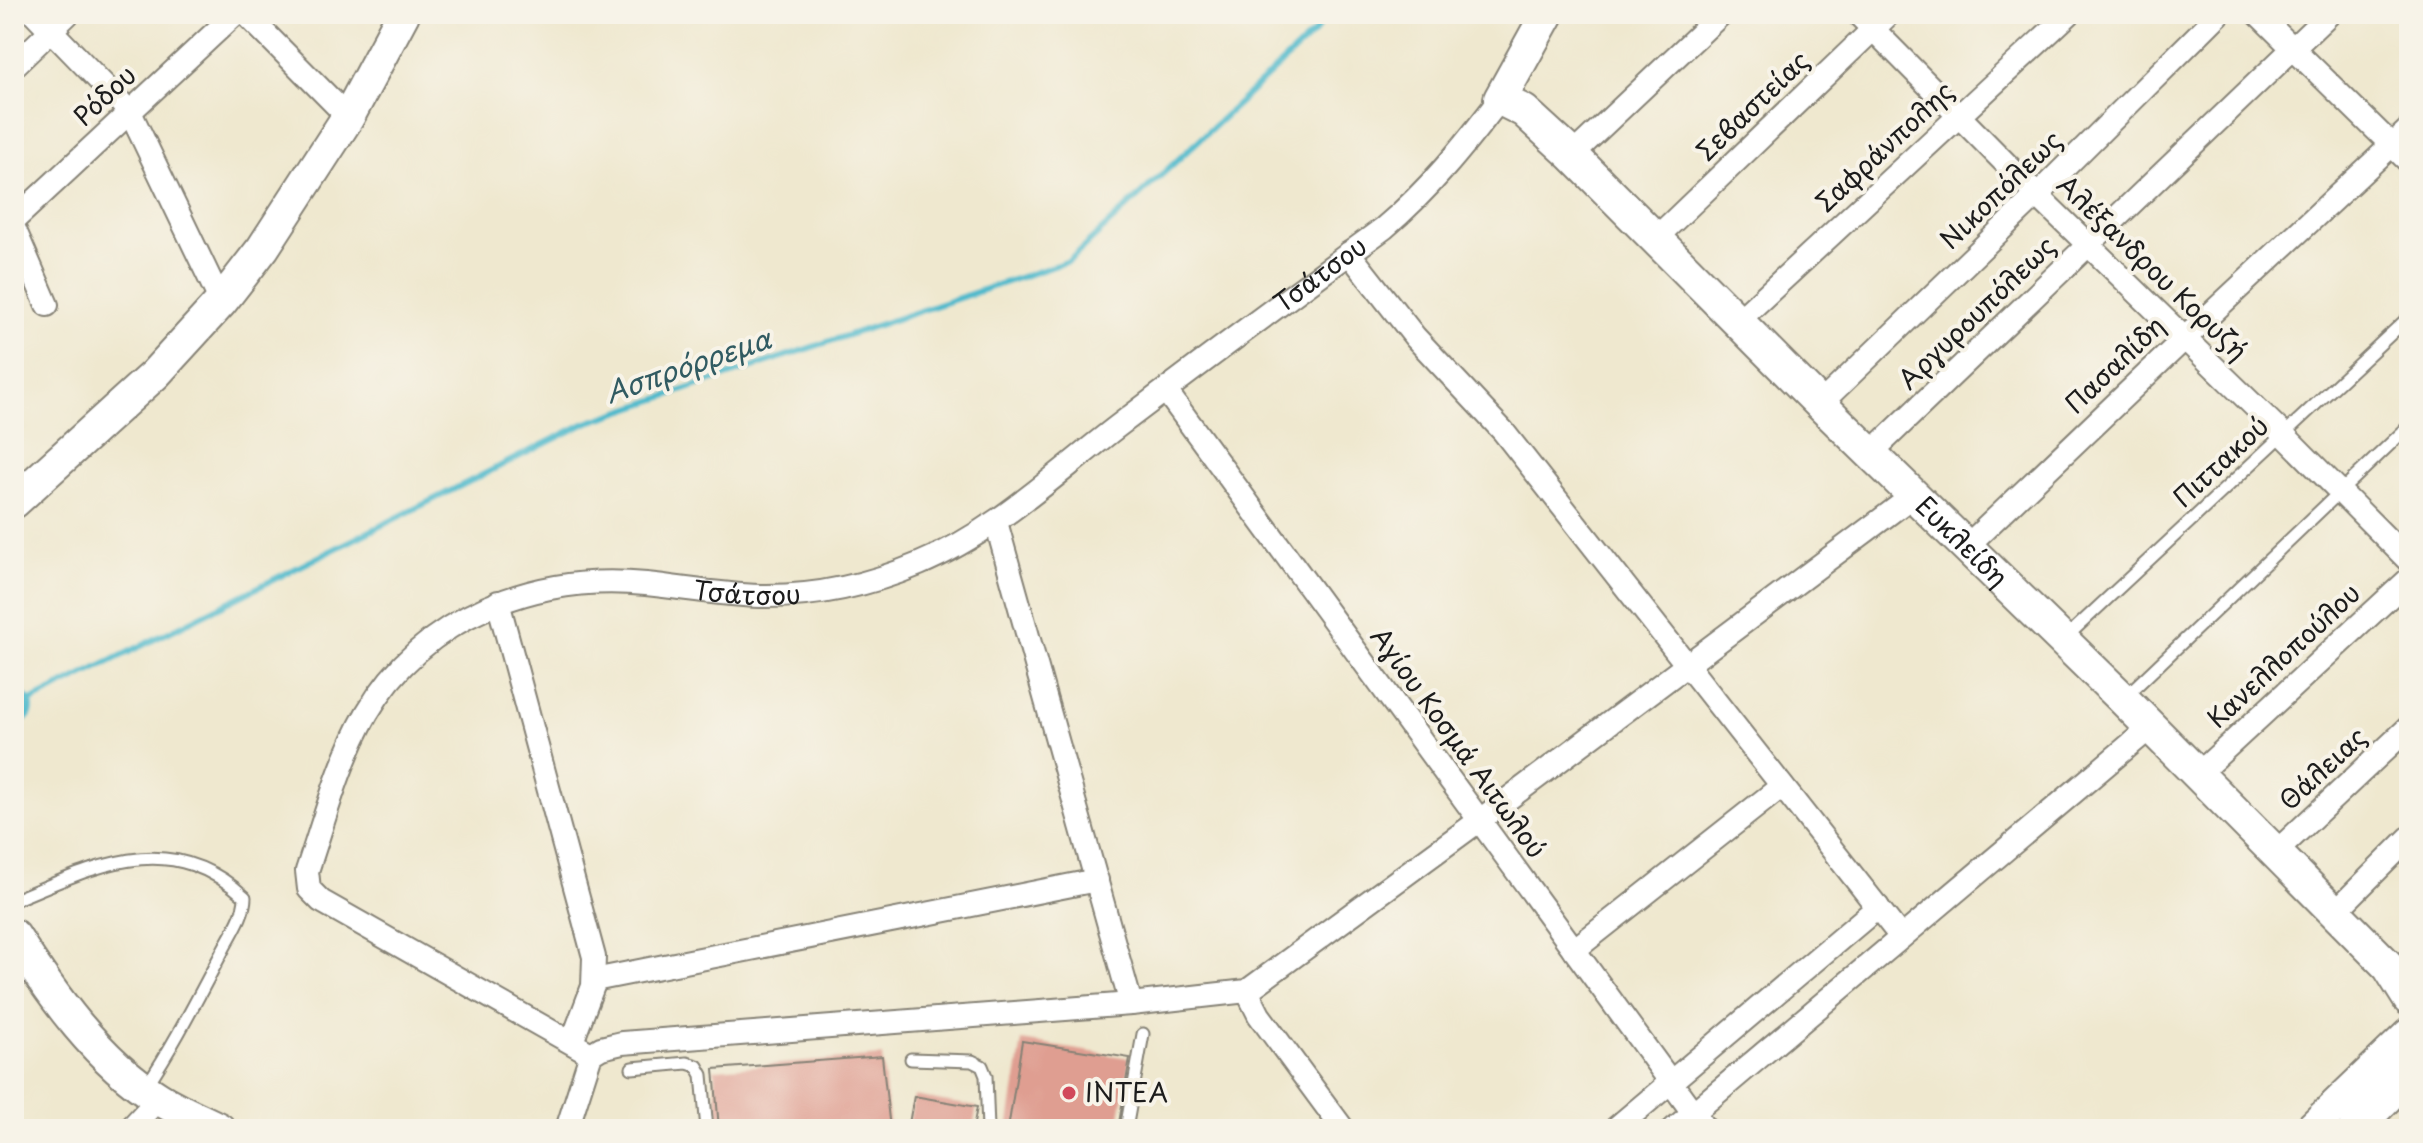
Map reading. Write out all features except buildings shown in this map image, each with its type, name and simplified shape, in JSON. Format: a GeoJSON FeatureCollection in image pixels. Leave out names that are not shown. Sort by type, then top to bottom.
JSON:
{"type":"FeatureCollection","features":[{"type":"Feature","properties":{"kind":"street"},"geometry":{"type":"LineString","coordinates":[[35,14],[130,112],[221,302]]}},
{"type":"Feature","properties":{"kind":"street"},"geometry":{"type":"LineString","coordinates":[[14,66],[68,14]]}},
{"type":"Feature","properties":{"kind":"street","name":"Ρόδου"},"geometry":{"type":"LineString","coordinates":[[14,220],[235,14]]}},
{"type":"Feature","properties":{"kind":"street"},"geometry":{"type":"LineString","coordinates":[[246,14],[348,117]]}},
{"type":"Feature","properties":{"kind":"street"},"geometry":{"type":"LineString","coordinates":[[14,502],[155,374],[221,302],[263,248],[348,117],[403,14]]}},
{"type":"Feature","properties":{"kind":"street","name":"Τσάτσου"},"geometry":{"type":"LineString","coordinates":[[582,1048],[311,893],[306,881],[307,871],[344,762],[377,698],[410,659],[469,615],[498,602],[554,587],[598,582],[744,595],[815,593],[869,581],[916,565],[968,540],[996,522],[1416,201],[1456,157],[1500,99],[1547,14]]}},
{"type":"Feature","properties":{"kind":"street"},"geometry":{"type":"LineString","coordinates":[[1572,155],[1721,14]]}},
{"type":"Feature","properties":{"kind":"street","name":"Σαφράνπολης"},"geometry":{"type":"LineString","coordinates":[[1738,321],[2069,14]]}},
{"type":"Feature","properties":{"kind":"street","name":"Νικοπόλεως"},"geometry":{"type":"LineString","coordinates":[[1820,404],[2219,14]]}},
{"type":"Feature","properties":{"kind":"street"},"geometry":{"type":"LineString","coordinates":[[2258,14],[2409,162]]}},
{"type":"Feature","properties":{"kind":"street","name":"Αργυρουπόλεως"},"geometry":{"type":"LineString","coordinates":[[1871,453],[2329,14]]}},
{"type":"Feature","properties":{"kind":"street","name":"Αλέξανδρου Κορυζή"},"geometry":{"type":"LineString","coordinates":[[1873,19],[1959,117],[2409,561]]}},
{"type":"Feature","properties":{"kind":"street","name":"Σεβαστείας"},"geometry":{"type":"LineString","coordinates":[[1656,238],[1873,19]]}},
{"type":"Feature","properties":{"kind":"street","name":"Ευκλείδη"},"geometry":{"type":"LineString","coordinates":[[1500,99],[1524,111],[1572,155],[1820,404],[2123,699],[2334,913],[2399,973],[2409,999]]}},
{"type":"Feature","properties":{"kind":"street","name":"Πασαλίδη"},"geometry":{"type":"LineString","coordinates":[[1967,546],[2409,129]]}},
{"type":"Feature","properties":{"kind":"street"},"geometry":{"type":"LineString","coordinates":[[14,228],[47,305]]}},
{"type":"Feature","properties":{"kind":"street"},"geometry":{"type":"LineString","coordinates":[[1349,253],[1415,337],[1503,431],[1901,937]]}},
{"type":"Feature","properties":{"kind":"street","name":"Αγίου Κοσμά Αιτωλού"},"geometry":{"type":"LineString","coordinates":[[1166,391],[1699,1121]]}},
{"type":"Feature","properties":{"kind":"street"},"geometry":{"type":"LineString","coordinates":[[582,1048],[1131,1004],[1247,991],[1914,495]]}},
{"type":"Feature","properties":{"kind":"street"},"geometry":{"type":"LineString","coordinates":[[996,522],[1131,1004]]}},
{"type":"Feature","properties":{"kind":"street","name":"Κανελλοπούλου"},"geometry":{"type":"LineString","coordinates":[[2198,774],[2409,579]]}},
{"type":"Feature","properties":{"kind":"street"},"geometry":{"type":"LineString","coordinates":[[498,602],[595,962],[567,1129]]}},
{"type":"Feature","properties":{"kind":"street"},"geometry":{"type":"LineString","coordinates":[[1674,1129],[1699,1121],[1901,937],[2151,727]]}},
{"type":"Feature","properties":{"kind":"street","name":"Θάλειας"},"geometry":{"type":"LineString","coordinates":[[2275,853],[2409,727]]}},
{"type":"Feature","properties":{"kind":"street"},"geometry":{"type":"LineString","coordinates":[[1574,950],[1782,786]]}},
{"type":"Feature","properties":{"kind":"street"},"geometry":{"type":"LineString","coordinates":[[2334,913],[2409,838]]}},
{"type":"Feature","properties":{"kind":"street"},"geometry":{"type":"LineString","coordinates":[[594,980],[1097,880]]}},
{"type":"Feature","properties":{"kind":"street"},"geometry":{"type":"LineString","coordinates":[[1615,1129],[1878,907]]}},
{"type":"Feature","properties":{"kind":"street"},"geometry":{"type":"LineString","coordinates":[[14,936],[52,995],[111,1060],[151,1094],[185,1129]]}},
{"type":"Feature","properties":{"kind":"street"},"geometry":{"type":"LineString","coordinates":[[1247,991],[1259,1015],[1343,1129]]}},
{"type":"Feature","properties":{"kind":"street"},"geometry":{"type":"LineString","coordinates":[[2311,1129],[2409,1035]]}},
{"type":"Feature","properties":{"kind":"street"},"geometry":{"type":"LineString","coordinates":[[2355,1129],[2409,1075]]}},
{"type":"Feature","properties":{"kind":"street"},"geometry":{"type":"LineString","coordinates":[[130,1129],[151,1094]]}},
{"type":"Feature","properties":{"kind":"street"},"geometry":{"type":"LineString","coordinates":[[151,1094],[219,1129]]}},
{"type":"Feature","properties":{"kind":"lane","name":"Πιττακού"},"geometry":{"type":"LineString","coordinates":[[2063,640],[2409,317]]}},
{"type":"Feature","properties":{"kind":"lane"},"geometry":{"type":"LineString","coordinates":[[2123,699],[2409,426]]}},
{"type":"Feature","properties":{"kind":"lane"},"geometry":{"type":"LineString","coordinates":[[14,900],[95,869],[148,857],[197,865],[245,897],[245,905],[151,1094]]}},
{"type":"Feature","properties":{"kind":"lane"},"geometry":{"type":"LineString","coordinates":[[1126,1129],[1143,1034]]}},
{"type":"Feature","properties":{"kind":"lane"},"geometry":{"type":"LineString","coordinates":[[911,1059],[972,1061],[982,1066],[986,1076],[988,1129]]}},
{"type":"Feature","properties":{"kind":"lane"},"geometry":{"type":"LineString","coordinates":[[632,1068],[687,1063],[697,1066],[702,1075],[707,1129]]}},
{"type":"Feature","properties":{"kind":"waterway","name":"Ασπρόρρεμα"},"geometry":{"type":"LineString","coordinates":[[17,708],[586,423],[1069,261],[1315,32],[1325,14]]}},
{"type":"Feature","properties":{"kind":"place","name":"INTEA"},"geometry":{"type":"Point","coordinates":[1069,1093]}}]}
